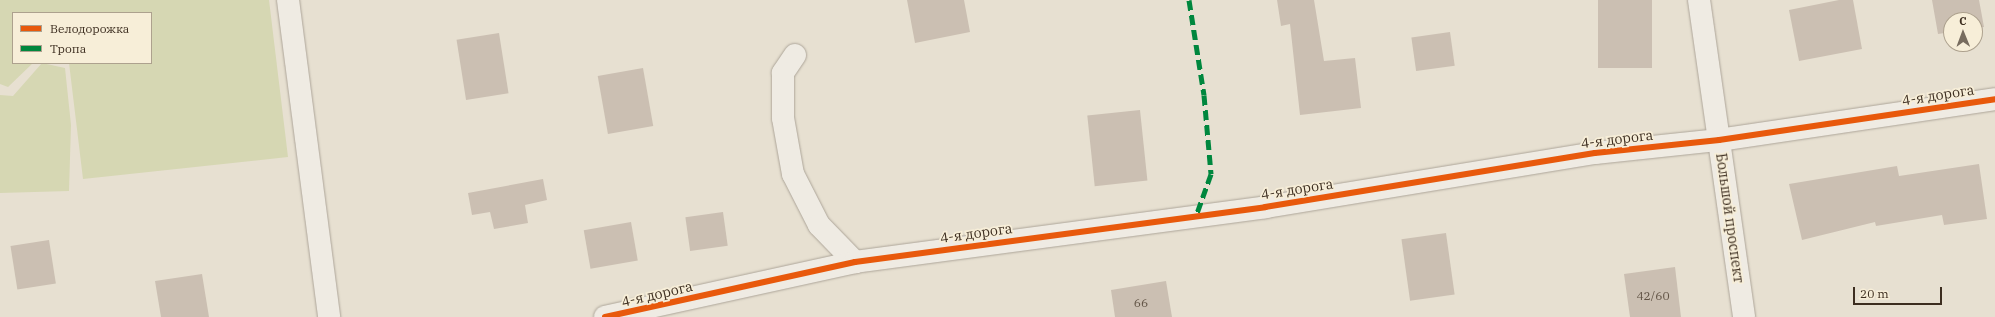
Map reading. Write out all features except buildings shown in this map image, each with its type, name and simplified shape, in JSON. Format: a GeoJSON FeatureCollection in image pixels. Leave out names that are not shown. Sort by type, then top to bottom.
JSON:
{"type":"FeatureCollection","features":[{"type":"Feature","properties":{"kind":"street"},"geometry":{"type":"LineString","coordinates":[[288,0],[329,317]]}},
{"type":"Feature","properties":{"kind":"street","name":"Большой проспект"},"geometry":{"type":"LineString","coordinates":[[1699,0],[1744,317]]}},
{"type":"Feature","properties":{"kind":"street"},"geometry":{"type":"LineString","coordinates":[[796,55],[782,73],[783,118],[793,174],[820,225],[855,262]]}},
{"type":"Feature","properties":{"kind":"street","name":"4-я дорога"},"geometry":{"type":"LineString","coordinates":[[605,317],[855,262],[1265,206],[1595,153],[1720,140],[1995,99]]}},
{"type":"Feature","properties":{"kind":"green space"},"geometry":{"type":"Polygon","coordinates":[[[0,0],[269,0],[288,157],[83,179],[69,64],[152,64],[152,12],[12,12],[12,64],[32,64],[8,87],[0,84],[0,0]]]}},
{"type":"Feature","properties":{"kind":"green space"},"geometry":{"type":"Polygon","coordinates":[[[41,64],[65,68],[71,125],[69,191],[0,193],[0,95],[13,96],[41,64]]]}},
{"type":"Feature","properties":{"kind":"marked path"},"geometry":{"type":"LineString","coordinates":[[1189,0],[1204,95],[1211,174],[1196,216]]}},
{"type":"Feature","properties":{"kind":"cycle path"},"geometry":{"type":"LineString","coordinates":[[605,317],[855,262],[1265,207],[1595,153],[1719,140],[1995,99]]}}]}
